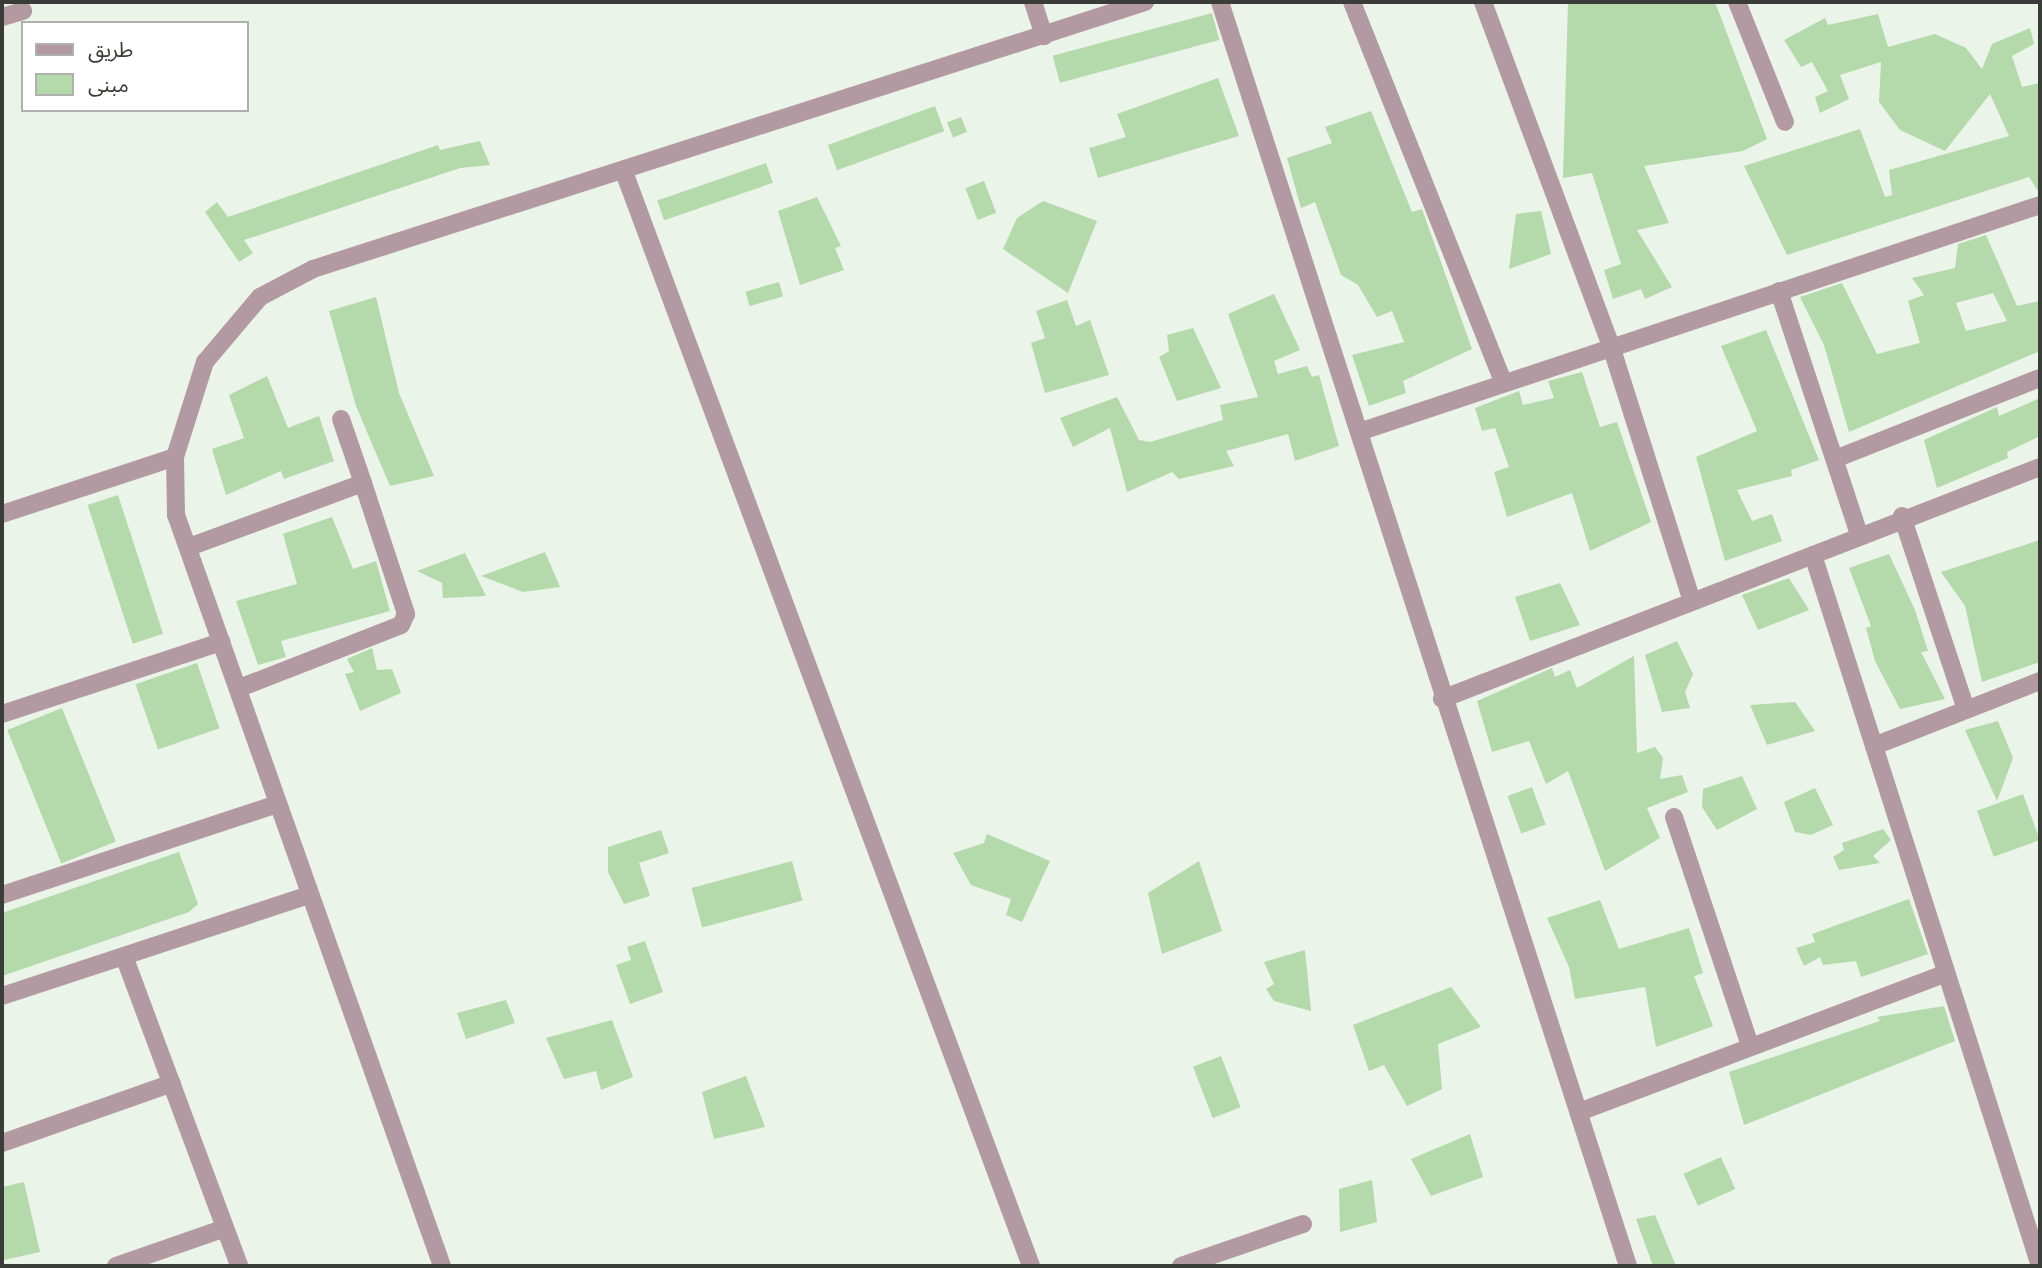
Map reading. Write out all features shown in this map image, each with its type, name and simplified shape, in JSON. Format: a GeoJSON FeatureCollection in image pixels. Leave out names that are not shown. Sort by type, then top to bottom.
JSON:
{"type":"FeatureCollection","features":[{"type":"Feature","properties":{"kind":"street"},"geometry":{"type":"LineString","coordinates":[[1033,2],[1044,36]]}},
{"type":"Feature","properties":{"kind":"street"},"geometry":{"type":"LineString","coordinates":[[442,1266],[174,506],[175,457],[210,354],[234,321],[281,283],[1145,2]]}},
{"type":"Feature","properties":{"kind":"street"},"geometry":{"type":"LineString","coordinates":[[1220,2],[1442,699],[1628,1266]]}},
{"type":"Feature","properties":{"kind":"street"},"geometry":{"type":"LineString","coordinates":[[1352,2],[1503,383]]}},
{"type":"Feature","properties":{"kind":"street"},"geometry":{"type":"LineString","coordinates":[[1483,2],[1611,346],[1692,601]]}},
{"type":"Feature","properties":{"kind":"street"},"geometry":{"type":"LineString","coordinates":[[1737,2],[1785,122]]}},
{"type":"Feature","properties":{"kind":"street"},"geometry":{"type":"LineString","coordinates":[[2,17],[23,11]]}},
{"type":"Feature","properties":{"kind":"street"},"geometry":{"type":"LineString","coordinates":[[624,172],[1031,1266]]}},
{"type":"Feature","properties":{"kind":"street"},"geometry":{"type":"LineString","coordinates":[[1359,432],[2040,205]]}},
{"type":"Feature","properties":{"kind":"street"},"geometry":{"type":"LineString","coordinates":[[1779,290],[1859,534]]}},
{"type":"Feature","properties":{"kind":"street"},"geometry":{"type":"LineString","coordinates":[[1835,459],[2040,378]]}},
{"type":"Feature","properties":{"kind":"street"},"geometry":{"type":"LineString","coordinates":[[239,688],[401,625],[406,614],[341,419]]}},
{"type":"Feature","properties":{"kind":"street"},"geometry":{"type":"LineString","coordinates":[[2,514],[175,457]]}},
{"type":"Feature","properties":{"kind":"street"},"geometry":{"type":"LineString","coordinates":[[1442,699],[1813,555],[1902,516],[2040,467]]}},
{"type":"Feature","properties":{"kind":"street"},"geometry":{"type":"LineString","coordinates":[[189,547],[363,483]]}},
{"type":"Feature","properties":{"kind":"street"},"geometry":{"type":"LineString","coordinates":[[1902,516],[1966,710]]}},
{"type":"Feature","properties":{"kind":"street"},"geometry":{"type":"LineString","coordinates":[[1813,555],[2040,1266]]}},
{"type":"Feature","properties":{"kind":"street"},"geometry":{"type":"LineString","coordinates":[[2,714],[221,642]]}},
{"type":"Feature","properties":{"kind":"street"},"geometry":{"type":"LineString","coordinates":[[1874,746],[2040,681]]}},
{"type":"Feature","properties":{"kind":"street"},"geometry":{"type":"LineString","coordinates":[[2,895],[277,804]]}},
{"type":"Feature","properties":{"kind":"street"},"geometry":{"type":"LineString","coordinates":[[1674,817],[1749,1043]]}},
{"type":"Feature","properties":{"kind":"street"},"geometry":{"type":"LineString","coordinates":[[2,996],[310,895]]}},
{"type":"Feature","properties":{"kind":"street"},"geometry":{"type":"LineString","coordinates":[[124,956],[239,1266]]}},
{"type":"Feature","properties":{"kind":"street"},"geometry":{"type":"LineString","coordinates":[[1579,1112],[1749,1043],[1946,973]]}},
{"type":"Feature","properties":{"kind":"street"},"geometry":{"type":"LineString","coordinates":[[2,1143],[172,1083]]}},
{"type":"Feature","properties":{"kind":"street"},"geometry":{"type":"LineString","coordinates":[[1181,1266],[1303,1224]]}},
{"type":"Feature","properties":{"kind":"street"},"geometry":{"type":"LineString","coordinates":[[116,1266],[225,1228]]}},
{"type":"Feature","properties":{"kind":"building"},"geometry":{"type":"Polygon","coordinates":[[[1568,2],[1715,2],[1767,139],[1743,151],[1644,166],[1669,223],[1637,230],[1672,287],[1645,299],[1641,289],[1613,299],[1604,270],[1621,264],[1592,173],[1563,178],[1568,2]]]}},
{"type":"Feature","properties":{"kind":"building"},"geometry":{"type":"Polygon","coordinates":[[[1212,13],[1219,40],[1060,83],[1053,56],[1212,13]]]}},
{"type":"Feature","properties":{"kind":"building"},"geometry":{"type":"Polygon","coordinates":[[[1878,14],[1888,47],[1935,34],[1966,48],[1982,69],[1992,44],[2030,28],[2034,44],[2012,56],[2022,87],[2040,83],[2040,194],[2029,177],[1787,255],[1744,166],[1860,129],[1885,197],[1892,195],[1889,170],[2009,136],[1990,94],[1945,151],[1900,130],[1879,102],[1881,62],[1840,75],[1849,99],[1820,113],[1815,97],[1828,91],[1812,62],[1801,67],[1784,40],[1825,18],[1828,25],[1878,14]]]}},
{"type":"Feature","properties":{"kind":"building"},"geometry":{"type":"Polygon","coordinates":[[[1218,78],[1239,136],[1098,178],[1089,148],[1126,137],[1117,114],[1218,78]]]}},
{"type":"Feature","properties":{"kind":"building"},"geometry":{"type":"Polygon","coordinates":[[[935,106],[944,131],[837,170],[828,145],[935,106]]]}},
{"type":"Feature","properties":{"kind":"building"},"geometry":{"type":"Polygon","coordinates":[[[1371,111],[1412,212],[1422,209],[1472,349],[1403,381],[1406,393],[1369,406],[1352,355],[1404,342],[1392,311],[1377,317],[1358,285],[1341,275],[1315,202],[1301,208],[1287,158],[1332,143],[1325,127],[1371,111]]]}},
{"type":"Feature","properties":{"kind":"building"},"geometry":{"type":"Polygon","coordinates":[[[961,117],[967,132],[953,137],[947,123],[961,117]]]}},
{"type":"Feature","properties":{"kind":"building"},"geometry":{"type":"Polygon","coordinates":[[[480,141],[490,165],[460,168],[244,240],[253,253],[239,262],[205,212],[217,202],[228,217],[438,145],[440,150],[480,141]]]}},
{"type":"Feature","properties":{"kind":"building"},"geometry":{"type":"Polygon","coordinates":[[[766,163],[773,183],[664,220],[657,200],[766,163]]]}},
{"type":"Feature","properties":{"kind":"building"},"geometry":{"type":"Polygon","coordinates":[[[984,181],[996,213],[978,220],[965,188],[984,181]]]}},
{"type":"Feature","properties":{"kind":"building"},"geometry":{"type":"Polygon","coordinates":[[[817,197],[841,246],[835,248],[844,270],[800,285],[778,211],[817,197]]]}},
{"type":"Feature","properties":{"kind":"building"},"geometry":{"type":"Polygon","coordinates":[[[1043,201],[1097,221],[1068,293],[1003,249],[1017,218],[1043,201]]]}},
{"type":"Feature","properties":{"kind":"building"},"geometry":{"type":"Polygon","coordinates":[[[1541,211],[1551,254],[1509,269],[1516,214],[1541,211]]]}},
{"type":"Feature","properties":{"kind":"building"},"geometry":{"type":"Polygon","coordinates":[[[1986,235],[2017,306],[2040,301],[2040,351],[1849,432],[1824,345],[1800,297],[1842,283],[1877,354],[1920,343],[1908,301],[1924,295],[1912,278],[1955,268],[1958,244],[1986,235]],[[1993,293],[1956,303],[1966,331],[2007,321],[1993,293]]]}},
{"type":"Feature","properties":{"kind":"building"},"geometry":{"type":"Polygon","coordinates":[[[779,282],[783,296],[749,306],[745,292],[779,282]]]}},
{"type":"Feature","properties":{"kind":"building"},"geometry":{"type":"Polygon","coordinates":[[[1274,294],[1300,350],[1274,361],[1278,374],[1307,366],[1312,377],[1319,375],[1339,446],[1295,461],[1288,434],[1226,451],[1234,466],[1179,479],[1172,472],[1127,492],[1110,428],[1073,447],[1060,418],[1117,397],[1139,440],[1150,442],[1223,420],[1220,405],[1258,397],[1228,314],[1274,294]]]}},
{"type":"Feature","properties":{"kind":"building"},"geometry":{"type":"Polygon","coordinates":[[[376,297],[399,393],[434,476],[390,486],[356,406],[329,311],[376,297]]]}},
{"type":"Feature","properties":{"kind":"building"},"geometry":{"type":"Polygon","coordinates":[[[1067,300],[1076,326],[1090,320],[1109,375],[1045,393],[1031,343],[1045,338],[1036,311],[1067,300]]]}},
{"type":"Feature","properties":{"kind":"building"},"geometry":{"type":"Polygon","coordinates":[[[1193,328],[1221,388],[1177,401],[1159,357],[1169,351],[1167,335],[1193,328]]]}},
{"type":"Feature","properties":{"kind":"building"},"geometry":{"type":"Polygon","coordinates":[[[1766,330],[1819,460],[1791,470],[1792,476],[1737,490],[1752,521],[1772,514],[1782,541],[1725,561],[1696,457],[1757,431],[1721,346],[1766,330]]]}},
{"type":"Feature","properties":{"kind":"building"},"geometry":{"type":"Polygon","coordinates":[[[1582,372],[1600,427],[1617,422],[1651,522],[1590,551],[1572,493],[1507,517],[1494,472],[1509,467],[1495,428],[1482,431],[1475,408],[1519,391],[1523,405],[1554,398],[1548,381],[1582,372]]]}},
{"type":"Feature","properties":{"kind":"building"},"geometry":{"type":"Polygon","coordinates":[[[267,376],[288,428],[319,416],[334,461],[284,479],[281,471],[226,495],[212,449],[244,438],[229,395],[267,376]]]}},
{"type":"Feature","properties":{"kind":"building"},"geometry":{"type":"Polygon","coordinates":[[[2040,398],[2040,436],[2007,452],[2008,458],[1937,488],[1924,440],[1997,407],[1999,416],[2040,398]]]}},
{"type":"Feature","properties":{"kind":"building"},"geometry":{"type":"Polygon","coordinates":[[[118,495],[163,634],[133,644],[88,505],[118,495]]]}},
{"type":"Feature","properties":{"kind":"building"},"geometry":{"type":"Polygon","coordinates":[[[332,517],[353,569],[376,561],[390,611],[281,641],[286,657],[258,665],[236,601],[297,584],[283,534],[332,517]]]}},
{"type":"Feature","properties":{"kind":"building"},"geometry":{"type":"Polygon","coordinates":[[[2040,540],[2040,662],[1982,682],[1965,606],[1941,572],[2040,540]]]}},
{"type":"Feature","properties":{"kind":"building"},"geometry":{"type":"Polygon","coordinates":[[[545,552],[560,587],[523,592],[481,576],[545,552]]]}},
{"type":"Feature","properties":{"kind":"building"},"geometry":{"type":"Polygon","coordinates":[[[465,553],[486,596],[443,598],[442,583],[417,571],[465,553]]]}},
{"type":"Feature","properties":{"kind":"building"},"geometry":{"type":"Polygon","coordinates":[[[1889,554],[1915,610],[1928,651],[1921,652],[1945,699],[1900,709],[1875,661],[1866,628],[1871,626],[1849,568],[1889,554]]]}},
{"type":"Feature","properties":{"kind":"building"},"geometry":{"type":"Polygon","coordinates":[[[1789,578],[1809,610],[1758,630],[1742,595],[1789,578]]]}},
{"type":"Feature","properties":{"kind":"building"},"geometry":{"type":"Polygon","coordinates":[[[1560,583],[1580,625],[1530,641],[1515,597],[1560,583]]]}},
{"type":"Feature","properties":{"kind":"building"},"geometry":{"type":"Polygon","coordinates":[[[1677,641],[1693,674],[1685,692],[1690,708],[1662,712],[1645,655],[1677,641]]]}},
{"type":"Feature","properties":{"kind":"building"},"geometry":{"type":"Polygon","coordinates":[[[372,648],[377,670],[392,669],[401,693],[360,711],[345,674],[354,672],[347,659],[372,648]]]}},
{"type":"Feature","properties":{"kind":"building"},"geometry":{"type":"Polygon","coordinates":[[[1634,656],[1637,753],[1655,747],[1663,758],[1660,779],[1682,775],[1688,792],[1647,808],[1660,838],[1605,871],[1568,771],[1546,784],[1529,741],[1492,752],[1477,701],[1552,668],[1555,677],[1570,670],[1577,688],[1634,656]]]}},
{"type":"Feature","properties":{"kind":"building"},"geometry":{"type":"Polygon","coordinates":[[[197,663],[219,728],[158,749],[136,684],[197,663]]]}},
{"type":"Feature","properties":{"kind":"building"},"geometry":{"type":"Polygon","coordinates":[[[1795,702],[1815,731],[1767,745],[1750,705],[1795,702]]]}},
{"type":"Feature","properties":{"kind":"building"},"geometry":{"type":"Polygon","coordinates":[[[62,708],[116,842],[61,864],[7,730],[62,708]]]}},
{"type":"Feature","properties":{"kind":"building"},"geometry":{"type":"Polygon","coordinates":[[[1998,721],[2013,758],[1997,801],[1965,730],[1998,721]]]}},
{"type":"Feature","properties":{"kind":"building"},"geometry":{"type":"Polygon","coordinates":[[[1742,776],[1757,809],[1717,830],[1702,807],[1703,789],[1742,776]]]}},
{"type":"Feature","properties":{"kind":"building"},"geometry":{"type":"Polygon","coordinates":[[[1532,787],[1546,825],[1521,833],[1508,796],[1532,787]]]}},
{"type":"Feature","properties":{"kind":"building"},"geometry":{"type":"Polygon","coordinates":[[[1815,788],[1833,825],[1811,835],[1795,832],[1784,802],[1815,788]]]}},
{"type":"Feature","properties":{"kind":"building"},"geometry":{"type":"Polygon","coordinates":[[[2023,794],[2040,840],[1994,857],[1977,811],[2023,794]]]}},
{"type":"Feature","properties":{"kind":"building"},"geometry":{"type":"Polygon","coordinates":[[[1883,829],[1891,840],[1873,856],[1880,863],[1839,870],[1833,857],[1844,850],[1842,843],[1883,829]]]}},
{"type":"Feature","properties":{"kind":"building"},"geometry":{"type":"Polygon","coordinates":[[[661,830],[669,853],[639,863],[650,896],[624,904],[608,872],[608,847],[661,830]]]}},
{"type":"Feature","properties":{"kind":"building"},"geometry":{"type":"Polygon","coordinates":[[[987,834],[1050,861],[1022,922],[1006,915],[1011,899],[971,885],[953,853],[984,843],[987,834]]]}},
{"type":"Feature","properties":{"kind":"building"},"geometry":{"type":"Polygon","coordinates":[[[179,852],[198,904],[189,912],[2,976],[2,913],[179,852]]]}},
{"type":"Feature","properties":{"kind":"building"},"geometry":{"type":"Polygon","coordinates":[[[792,861],[803,901],[702,928],[692,888],[792,861]]]}},
{"type":"Feature","properties":{"kind":"building"},"geometry":{"type":"Polygon","coordinates":[[[1199,861],[1222,931],[1162,954],[1148,893],[1199,861]]]}},
{"type":"Feature","properties":{"kind":"building"},"geometry":{"type":"Polygon","coordinates":[[[1909,899],[1928,954],[1861,977],[1856,961],[1823,965],[1820,957],[1804,966],[1796,948],[1815,942],[1812,934],[1909,899]]]}},
{"type":"Feature","properties":{"kind":"building"},"geometry":{"type":"Polygon","coordinates":[[[1600,900],[1619,949],[1689,928],[1703,973],[1694,976],[1713,1026],[1656,1047],[1645,987],[1575,999],[1569,967],[1547,918],[1600,900]]]}},
{"type":"Feature","properties":{"kind":"building"},"geometry":{"type":"Polygon","coordinates":[[[645,941],[663,992],[630,1004],[616,965],[631,960],[627,947],[645,941]]]}},
{"type":"Feature","properties":{"kind":"building"},"geometry":{"type":"Polygon","coordinates":[[[1305,950],[1311,1011],[1274,1001],[1266,989],[1274,984],[1264,962],[1305,950]]]}},
{"type":"Feature","properties":{"kind":"building"},"geometry":{"type":"Polygon","coordinates":[[[1451,987],[1481,1027],[1438,1044],[1442,1089],[1407,1106],[1384,1065],[1369,1071],[1353,1025],[1451,987]]]}},
{"type":"Feature","properties":{"kind":"building"},"geometry":{"type":"Polygon","coordinates":[[[506,1000],[515,1023],[466,1039],[457,1013],[506,1000]]]}},
{"type":"Feature","properties":{"kind":"building"},"geometry":{"type":"Polygon","coordinates":[[[1944,1006],[1955,1041],[1744,1125],[1729,1072],[1880,1021],[1877,1017],[1944,1006]]]}},
{"type":"Feature","properties":{"kind":"building"},"geometry":{"type":"Polygon","coordinates":[[[612,1020],[633,1077],[601,1090],[596,1071],[564,1079],[546,1038],[612,1020]]]}},
{"type":"Feature","properties":{"kind":"building"},"geometry":{"type":"Polygon","coordinates":[[[1221,1056],[1241,1107],[1213,1118],[1193,1067],[1221,1056]]]}},
{"type":"Feature","properties":{"kind":"building"},"geometry":{"type":"Polygon","coordinates":[[[746,1076],[765,1127],[714,1139],[702,1092],[746,1076]]]}},
{"type":"Feature","properties":{"kind":"building"},"geometry":{"type":"Polygon","coordinates":[[[1470,1134],[1483,1177],[1431,1196],[1411,1159],[1470,1134]]]}},
{"type":"Feature","properties":{"kind":"building"},"geometry":{"type":"Polygon","coordinates":[[[1721,1157],[1735,1189],[1698,1206],[1684,1174],[1721,1157]]]}},
{"type":"Feature","properties":{"kind":"building"},"geometry":{"type":"Polygon","coordinates":[[[1372,1180],[1377,1222],[1340,1232],[1339,1189],[1372,1180]]]}},
{"type":"Feature","properties":{"kind":"building"},"geometry":{"type":"Polygon","coordinates":[[[24,1182],[40,1252],[4,1260],[2,1187],[24,1182]]]}},
{"type":"Feature","properties":{"kind":"building"},"geometry":{"type":"Polygon","coordinates":[[[1655,1215],[1676,1266],[1653,1266],[1636,1219],[1655,1215]]]}}]}
